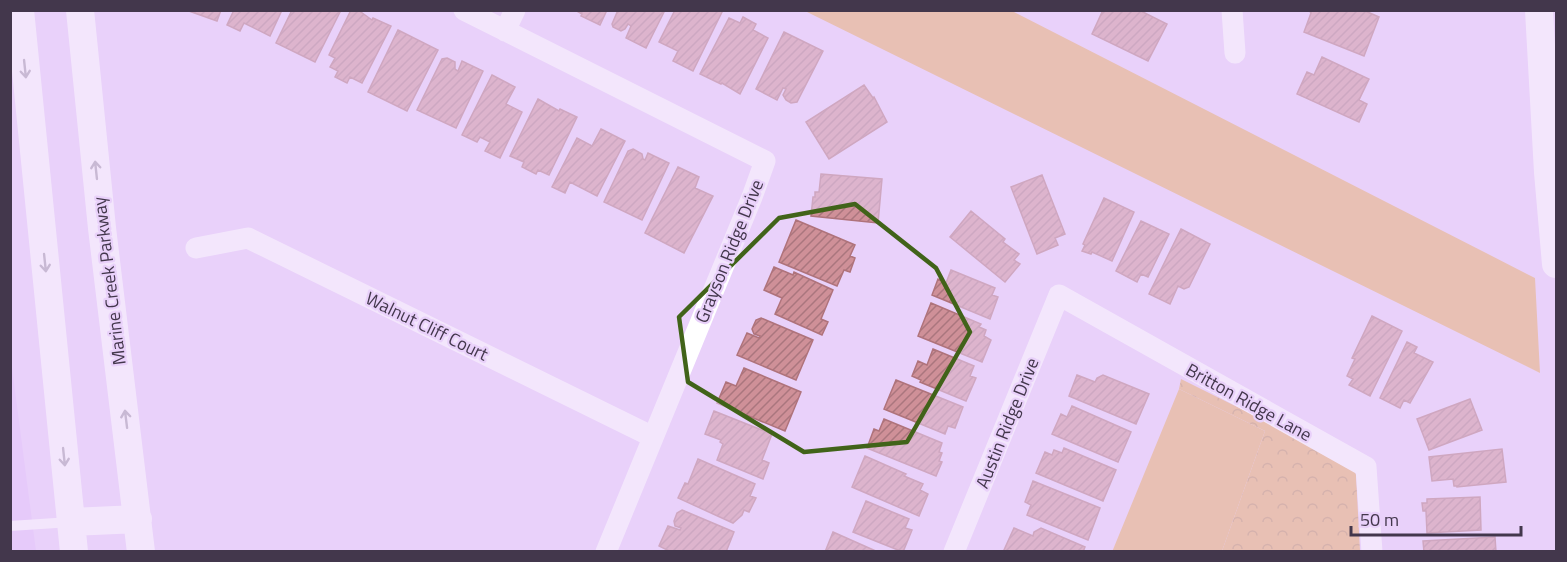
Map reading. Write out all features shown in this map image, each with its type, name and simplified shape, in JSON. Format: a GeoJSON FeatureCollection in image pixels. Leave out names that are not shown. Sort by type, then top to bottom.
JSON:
{"type":"FeatureCollection","features":[{"type":"Feature","properties":{"kind":"main road"},"geometry":{"type":"LineString","coordinates":[[20,10],[74,552]]}},
{"type":"Feature","properties":{"kind":"main road","name":"Marine Creek Parkway"},"geometry":{"type":"LineString","coordinates":[[80,10],[102,228],[141,552]]}},
{"type":"Feature","properties":{"kind":"main road"},"geometry":{"type":"LineString","coordinates":[[1539,10],[1557,264]]}},
{"type":"Feature","properties":{"kind":"main road"},"geometry":{"type":"LineString","coordinates":[[71,522],[138,519]]}},
{"type":"Feature","properties":{"kind":"street","name":"Grayson Ridge Drive"},"geometry":{"type":"LineString","coordinates":[[464,10],[765,161],[606,552]]}},
{"type":"Feature","properties":{"kind":"street"},"geometry":{"type":"LineString","coordinates":[[505,31],[515,10]]}},
{"type":"Feature","properties":{"kind":"street"},"geometry":{"type":"LineString","coordinates":[[1232,10],[1235,53]]}},
{"type":"Feature","properties":{"kind":"street","name":"Walnut Cliff Court"},"geometry":{"type":"LineString","coordinates":[[196,248],[248,238],[653,436]]}},
{"type":"Feature","properties":{"kind":"street","name":"Austin Ridge Drive"},"geometry":{"type":"LineString","coordinates":[[954,552],[1059,295]]}},
{"type":"Feature","properties":{"kind":"street","name":"Britton Ridge Lane"},"geometry":{"type":"LineString","coordinates":[[1059,295],[1366,467],[1372,552]]}},
{"type":"Feature","properties":{"kind":"lane"},"geometry":{"type":"LineString","coordinates":[[10,526],[71,522]]}},
{"type":"Feature","properties":{"kind":"highlighted area"},"geometry":{"type":"Polygon","coordinates":[[[855,204],[936,268],[970,332],[907,442],[804,452],[688,382],[679,317],[779,218],[855,204]]]}},
{"type":"Feature","properties":{"kind":"shaded area"},"geometry":{"type":"Polygon","coordinates":[[[11,360],[36,551],[11,551],[11,360]]]}},
{"type":"Feature","properties":{"kind":"green space"},"geometry":{"type":"Polygon","coordinates":[[[805,11],[1012,11],[1535,278],[1540,373],[805,11]]]}},
{"type":"Feature","properties":{"kind":"green space"},"geometry":{"type":"Polygon","coordinates":[[[1181,379],[1352,464],[1356,475],[1360,551],[1222,551],[1265,431],[1179,389],[1181,379]]]}},
{"type":"Feature","properties":{"kind":"green space"},"geometry":{"type":"Polygon","coordinates":[[[1179,389],[1265,431],[1222,551],[1112,552],[1179,389]]]}},
{"type":"Feature","properties":{"kind":"building"},"geometry":{"type":"Polygon","coordinates":[[[186,10],[221,10],[217,21],[186,10]]]}},
{"type":"Feature","properties":{"kind":"building"},"geometry":{"type":"Polygon","coordinates":[[[234,10],[282,10],[270,36],[244,23],[240,31],[227,25],[234,10]]]}},
{"type":"Feature","properties":{"kind":"building"},"geometry":{"type":"Polygon","coordinates":[[[292,10],[341,10],[315,62],[276,43],[292,10]]]}},
{"type":"Feature","properties":{"kind":"building"},"geometry":{"type":"Polygon","coordinates":[[[351,10],[358,10],[372,20],[373,18],[391,26],[362,83],[350,77],[347,83],[335,77],[338,71],[330,67],[335,58],[329,55],[351,10]]]}},
{"type":"Feature","properties":{"kind":"building"},"geometry":{"type":"Polygon","coordinates":[[[575,10],[607,10],[600,25],[581,16],[582,14],[575,10]]]}},
{"type":"Feature","properties":{"kind":"building"},"geometry":{"type":"Polygon","coordinates":[[[618,10],[665,10],[646,48],[626,38],[631,26],[628,24],[621,31],[613,27],[612,24],[618,10]]]}},
{"type":"Feature","properties":{"kind":"building"},"geometry":{"type":"Polygon","coordinates":[[[675,10],[723,10],[693,71],[673,61],[678,51],[659,42],[675,10]]]}},
{"type":"Feature","properties":{"kind":"building"},"geometry":{"type":"Polygon","coordinates":[[[1103,10],[1139,10],[1167,24],[1148,61],[1092,34],[1103,10]]]}},
{"type":"Feature","properties":{"kind":"building"},"geometry":{"type":"Polygon","coordinates":[[[1309,10],[1363,10],[1379,17],[1364,56],[1304,32],[1311,13],[1309,10]]]}},
{"type":"Feature","properties":{"kind":"building"},"geometry":{"type":"Polygon","coordinates":[[[743,17],[756,24],[753,30],[768,38],[740,94],[700,74],[729,18],[740,23],[743,17]]]}},
{"type":"Feature","properties":{"kind":"building"},"geometry":{"type":"Polygon","coordinates":[[[398,30],[438,50],[407,111],[368,92],[398,30]]]}},
{"type":"Feature","properties":{"kind":"building"},"geometry":{"type":"Polygon","coordinates":[[[784,32],[823,51],[797,102],[791,103],[783,95],[786,89],[783,88],[777,100],[756,89],[784,32]]]}},
{"type":"Feature","properties":{"kind":"building"},"geometry":{"type":"Polygon","coordinates":[[[1322,57],[1369,79],[1359,100],[1367,104],[1359,122],[1297,94],[1307,72],[1314,75],[1322,57]]]}},
{"type":"Feature","properties":{"kind":"building"},"geometry":{"type":"Polygon","coordinates":[[[447,58],[455,62],[455,69],[458,71],[462,61],[483,71],[456,128],[417,110],[442,59],[447,58]]]}},
{"type":"Feature","properties":{"kind":"building"},"geometry":{"type":"Polygon","coordinates":[[[492,75],[515,87],[506,104],[522,112],[500,158],[485,151],[490,142],[480,137],[477,142],[462,135],[492,75]]]}},
{"type":"Feature","properties":{"kind":"building"},"geometry":{"type":"Polygon","coordinates":[[[864,85],[874,97],[887,122],[829,159],[806,122],[864,85]]]}},
{"type":"Feature","properties":{"kind":"building"},"geometry":{"type":"Polygon","coordinates":[[[538,99],[559,111],[560,109],[577,117],[549,175],[538,170],[536,174],[522,167],[524,162],[510,156],[538,99]]]}},
{"type":"Feature","properties":{"kind":"building"},"geometry":{"type":"Polygon","coordinates":[[[601,129],[625,141],[597,196],[570,182],[565,193],[552,187],[577,138],[592,146],[601,129]]]}},
{"type":"Feature","properties":{"kind":"building"},"geometry":{"type":"Polygon","coordinates":[[[633,149],[642,154],[645,160],[648,153],[669,163],[642,220],[604,202],[628,151],[633,149]]]}},
{"type":"Feature","properties":{"kind":"building"},"geometry":{"type":"Polygon","coordinates":[[[678,167],[699,177],[695,188],[713,196],[684,253],[645,233],[678,167]]]}},
{"type":"Feature","properties":{"kind":"building"},"geometry":{"type":"Polygon","coordinates":[[[821,174],[882,179],[878,223],[811,216],[813,197],[815,197],[815,192],[819,192],[821,174]]]}},
{"type":"Feature","properties":{"kind":"building"},"geometry":{"type":"Polygon","coordinates":[[[1042,175],[1065,234],[1055,238],[1058,245],[1037,254],[1011,187],[1042,175]]]}},
{"type":"Feature","properties":{"kind":"building"},"geometry":{"type":"Polygon","coordinates":[[[1104,198],[1134,212],[1112,261],[1092,252],[1091,254],[1082,251],[1104,198]]]}},
{"type":"Feature","properties":{"kind":"building"},"geometry":{"type":"Polygon","coordinates":[[[971,211],[1005,239],[1003,242],[1019,254],[1014,260],[1020,264],[1005,282],[950,237],[971,211]]]}},
{"type":"Feature","properties":{"kind":"building"},"geometry":{"type":"Polygon","coordinates":[[[796,220],[855,245],[850,256],[855,258],[850,272],[844,270],[837,286],[779,262],[796,220]]]}},
{"type":"Feature","properties":{"kind":"building"},"geometry":{"type":"Polygon","coordinates":[[[1141,221],[1169,234],[1148,277],[1141,274],[1137,282],[1116,271],[1141,221]]]}},
{"type":"Feature","properties":{"kind":"building"},"geometry":{"type":"Polygon","coordinates":[[[1181,229],[1210,244],[1189,287],[1184,289],[1178,286],[1170,304],[1149,294],[1181,229]]]}},
{"type":"Feature","properties":{"kind":"building"},"geometry":{"type":"Polygon","coordinates":[[[774,267],[793,275],[794,272],[833,290],[821,319],[828,322],[822,335],[775,314],[782,298],[764,290],[774,267]]]}},
{"type":"Feature","properties":{"kind":"building"},"geometry":{"type":"Polygon","coordinates":[[[951,270],[995,288],[992,295],[998,297],[990,319],[932,295],[938,279],[946,283],[951,270]]]}},
{"type":"Feature","properties":{"kind":"building"},"geometry":{"type":"Polygon","coordinates":[[[931,303],[981,324],[979,327],[986,330],[984,336],[991,340],[982,362],[918,336],[931,303]]]}},
{"type":"Feature","properties":{"kind":"building"},"geometry":{"type":"Polygon","coordinates":[[[1372,316],[1402,331],[1370,396],[1349,385],[1353,379],[1347,376],[1355,359],[1352,358],[1372,316]]]}},
{"type":"Feature","properties":{"kind":"building"},"geometry":{"type":"Polygon","coordinates":[[[761,318],[813,340],[796,380],[737,355],[747,333],[759,338],[760,336],[754,334],[752,329],[756,320],[761,318]]]}},
{"type":"Feature","properties":{"kind":"building"},"geometry":{"type":"Polygon","coordinates":[[[1407,342],[1417,347],[1414,353],[1433,362],[1410,403],[1404,400],[1400,408],[1380,398],[1407,342]]]}},
{"type":"Feature","properties":{"kind":"building"},"geometry":{"type":"Polygon","coordinates":[[[933,349],[974,366],[970,376],[976,378],[966,401],[920,382],[921,380],[912,376],[918,361],[927,365],[933,349]]]}},
{"type":"Feature","properties":{"kind":"building"},"geometry":{"type":"Polygon","coordinates":[[[744,368],[801,392],[785,431],[717,403],[726,382],[736,386],[744,368]]]}},
{"type":"Feature","properties":{"kind":"building"},"geometry":{"type":"Polygon","coordinates":[[[1077,375],[1095,382],[1103,375],[1149,394],[1136,424],[1069,396],[1077,375]]]}},
{"type":"Feature","properties":{"kind":"building"},"geometry":{"type":"Polygon","coordinates":[[[896,380],[963,407],[955,428],[948,426],[945,434],[884,409],[896,380]]]}},
{"type":"Feature","properties":{"kind":"building"},"geometry":{"type":"Polygon","coordinates":[[[1470,399],[1482,430],[1429,450],[1417,419],[1470,399]]]}},
{"type":"Feature","properties":{"kind":"building"},"geometry":{"type":"Polygon","coordinates":[[[1072,406],[1131,432],[1118,462],[1052,434],[1061,414],[1067,417],[1072,406]]]}},
{"type":"Feature","properties":{"kind":"building"},"geometry":{"type":"Polygon","coordinates":[[[714,411],[772,434],[762,460],[769,463],[763,479],[717,460],[723,444],[721,440],[705,434],[714,411]]]}},
{"type":"Feature","properties":{"kind":"building"},"geometry":{"type":"Polygon","coordinates":[[[884,419],[942,443],[939,461],[942,462],[936,476],[867,448],[874,429],[879,431],[884,419]]]}},
{"type":"Feature","properties":{"kind":"building"},"geometry":{"type":"Polygon","coordinates":[[[1064,448],[1116,470],[1103,501],[1036,473],[1045,452],[1052,455],[1054,450],[1062,453],[1064,448]]]}},
{"type":"Feature","properties":{"kind":"building"},"geometry":{"type":"Polygon","coordinates":[[[1502,449],[1506,482],[1457,487],[1454,486],[1453,479],[1432,481],[1429,457],[1502,449]]]}},
{"type":"Feature","properties":{"kind":"building"},"geometry":{"type":"Polygon","coordinates":[[[865,456],[923,484],[920,490],[928,494],[919,516],[852,487],[865,456]]]}},
{"type":"Feature","properties":{"kind":"building"},"geometry":{"type":"Polygon","coordinates":[[[698,459],[755,484],[750,496],[756,498],[749,512],[744,510],[733,523],[678,498],[685,483],[688,484],[698,459]]]}},
{"type":"Feature","properties":{"kind":"building"},"geometry":{"type":"Polygon","coordinates":[[[1033,481],[1100,508],[1088,540],[1027,515],[1031,505],[1025,502],[1033,481]]]}},
{"type":"Feature","properties":{"kind":"building"},"geometry":{"type":"Polygon","coordinates":[[[1480,497],[1481,530],[1427,533],[1426,511],[1423,511],[1422,503],[1427,503],[1427,499],[1480,497]]]}},
{"type":"Feature","properties":{"kind":"building"},"geometry":{"type":"Polygon","coordinates":[[[866,501],[909,519],[905,528],[912,530],[903,552],[853,532],[866,501]]]}},
{"type":"Feature","properties":{"kind":"building"},"geometry":{"type":"Polygon","coordinates":[[[682,510],[734,532],[726,552],[671,552],[659,546],[668,526],[680,530],[681,528],[675,526],[674,521],[677,513],[682,510]]]}},
{"type":"Feature","properties":{"kind":"building"},"geometry":{"type":"Polygon","coordinates":[[[1014,528],[1033,536],[1034,532],[1041,528],[1085,547],[1083,552],[1007,552],[1004,550],[1014,528]]]}},
{"type":"Feature","properties":{"kind":"building"},"geometry":{"type":"Polygon","coordinates":[[[833,532],[878,552],[825,552],[833,532]]]}},
{"type":"Feature","properties":{"kind":"building"},"geometry":{"type":"Polygon","coordinates":[[[1495,537],[1496,552],[1424,552],[1423,541],[1495,537]]]}}]}
